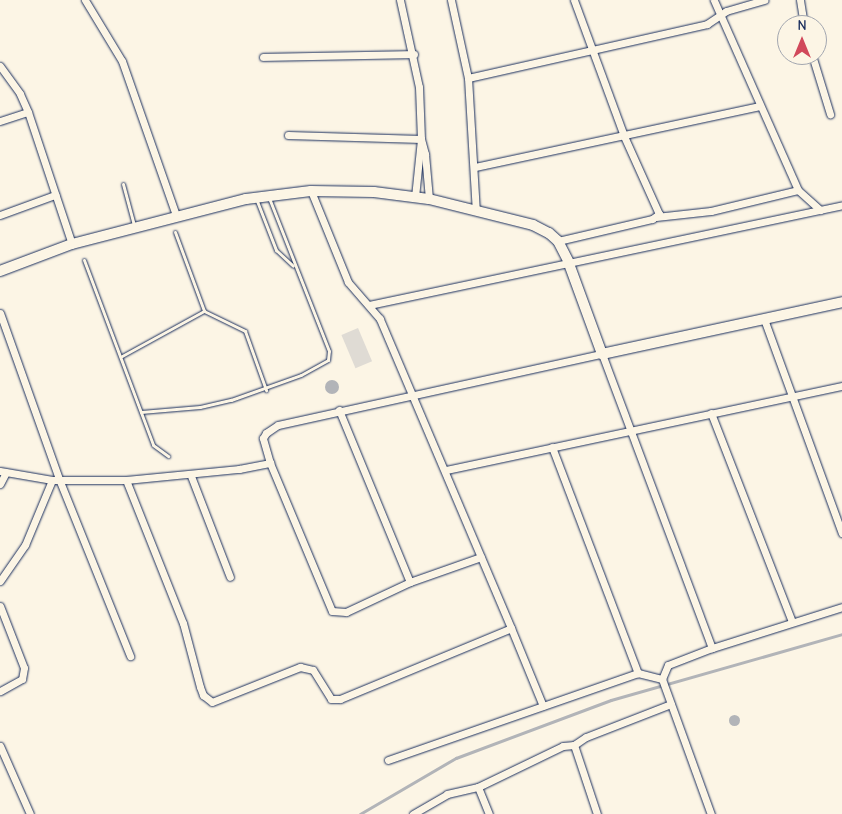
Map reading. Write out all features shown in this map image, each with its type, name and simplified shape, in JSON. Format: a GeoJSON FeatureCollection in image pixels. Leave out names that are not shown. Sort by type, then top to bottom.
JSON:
{"type":"FeatureCollection","features":[{"type":"Feature","properties":{"kind":"street"},"geometry":{"type":"LineString","coordinates":[[85,0],[122,61],[176,215]]}},
{"type":"Feature","properties":{"kind":"street"},"geometry":{"type":"LineString","coordinates":[[400,0],[414,54],[421,139],[425,154],[429,199]]}},
{"type":"Feature","properties":{"kind":"street"},"geometry":{"type":"LineString","coordinates":[[451,0],[468,78],[475,167],[476,211]]}},
{"type":"Feature","properties":{"kind":"street"},"geometry":{"type":"LineString","coordinates":[[574,0],[624,136],[658,207],[656,217]]}},
{"type":"Feature","properties":{"kind":"street"},"geometry":{"type":"LineString","coordinates":[[714,0],[719,16],[798,190],[820,210]]}},
{"type":"Feature","properties":{"kind":"street"},"geometry":{"type":"LineString","coordinates":[[468,78],[707,24],[719,16],[764,0]]}},
{"type":"Feature","properties":{"kind":"street"},"geometry":{"type":"LineString","coordinates":[[800,0],[802,15]]}},
{"type":"Feature","properties":{"kind":"street"},"geometry":{"type":"LineString","coordinates":[[263,57],[414,54]]}},
{"type":"Feature","properties":{"kind":"street"},"geometry":{"type":"LineString","coordinates":[[815,65],[830,114]]}},
{"type":"Feature","properties":{"kind":"street"},"geometry":{"type":"LineString","coordinates":[[0,66],[20,94],[28,112],[72,244]]}},
{"type":"Feature","properties":{"kind":"street"},"geometry":{"type":"LineString","coordinates":[[475,167],[760,106]]}},
{"type":"Feature","properties":{"kind":"street"},"geometry":{"type":"LineString","coordinates":[[0,121],[28,112]]}},
{"type":"Feature","properties":{"kind":"street"},"geometry":{"type":"LineString","coordinates":[[288,135],[421,139]]}},
{"type":"Feature","properties":{"kind":"street"},"geometry":{"type":"LineString","coordinates":[[415,197],[421,139]]}},
{"type":"Feature","properties":{"kind":"street"},"geometry":{"type":"LineString","coordinates":[[558,240],[656,217],[711,211],[798,190]]}},
{"type":"Feature","properties":{"kind":"street"},"geometry":{"type":"LineString","coordinates":[[311,191],[348,282],[380,319],[446,470],[543,706]]}},
{"type":"Feature","properties":{"kind":"street"},"geometry":{"type":"LineString","coordinates":[[0,270],[72,244],[176,215],[256,197],[311,191],[374,192],[429,199],[533,225],[558,240],[568,261],[628,429],[712,648]]}},
{"type":"Feature","properties":{"kind":"street"},"geometry":{"type":"LineString","coordinates":[[0,214],[55,195]]}},
{"type":"Feature","properties":{"kind":"street"},"geometry":{"type":"LineString","coordinates":[[369,305],[568,261],[842,205]]}},
{"type":"Feature","properties":{"kind":"street"},"geometry":{"type":"LineString","coordinates":[[481,557],[410,582],[346,612],[332,611],[270,463],[263,438],[270,429],[339,410],[842,302]]}},
{"type":"Feature","properties":{"kind":"street"},"geometry":{"type":"LineString","coordinates":[[0,313],[38,413],[56,479],[130,656]]}},
{"type":"Feature","properties":{"kind":"street"},"geometry":{"type":"LineString","coordinates":[[764,319],[842,533]]}},
{"type":"Feature","properties":{"kind":"street"},"geometry":{"type":"LineString","coordinates":[[446,470],[628,429],[842,386]]}},
{"type":"Feature","properties":{"kind":"street"},"geometry":{"type":"LineString","coordinates":[[339,410],[410,582]]}},
{"type":"Feature","properties":{"kind":"street"},"geometry":{"type":"LineString","coordinates":[[711,413],[792,622]]}},
{"type":"Feature","properties":{"kind":"street"},"geometry":{"type":"LineString","coordinates":[[552,446],[638,673]]}},
{"type":"Feature","properties":{"kind":"street"},"geometry":{"type":"LineString","coordinates":[[0,484],[3,471],[56,479],[126,480],[191,476],[270,463]]}},
{"type":"Feature","properties":{"kind":"street"},"geometry":{"type":"LineString","coordinates":[[191,476],[230,578]]}},
{"type":"Feature","properties":{"kind":"street"},"geometry":{"type":"LineString","coordinates":[[0,582],[25,545],[56,479]]}},
{"type":"Feature","properties":{"kind":"street"},"geometry":{"type":"LineString","coordinates":[[126,480],[183,623],[203,695],[212,702],[300,667],[313,670],[331,699],[340,699],[511,628]]}},
{"type":"Feature","properties":{"kind":"street"},"geometry":{"type":"LineString","coordinates":[[0,606],[24,668],[22,679],[0,691]]}},
{"type":"Feature","properties":{"kind":"street"},"geometry":{"type":"LineString","coordinates":[[710,814],[662,681],[668,665],[712,648],[842,607]]}},
{"type":"Feature","properties":{"kind":"street"},"geometry":{"type":"LineString","coordinates":[[388,760],[638,673],[662,681]]}},
{"type":"Feature","properties":{"kind":"street"},"geometry":{"type":"LineString","coordinates":[[413,814],[447,794],[478,787],[559,748],[574,745],[586,737],[669,700]]}},
{"type":"Feature","properties":{"kind":"street"},"geometry":{"type":"LineString","coordinates":[[574,745],[597,814]]}},
{"type":"Feature","properties":{"kind":"street"},"geometry":{"type":"LineString","coordinates":[[0,746],[30,814]]}},
{"type":"Feature","properties":{"kind":"street"},"geometry":{"type":"LineString","coordinates":[[478,787],[489,814]]}},
{"type":"Feature","properties":{"kind":"lane"},"geometry":{"type":"LineString","coordinates":[[123,184],[135,226]]}},
{"type":"Feature","properties":{"kind":"lane"},"geometry":{"type":"LineString","coordinates":[[141,412],[200,407],[266,390],[326,363],[329,357],[268,195]]}},
{"type":"Feature","properties":{"kind":"lane"},"geometry":{"type":"LineString","coordinates":[[256,197],[276,250],[294,266]]}},
{"type":"Feature","properties":{"kind":"lane"},"geometry":{"type":"LineString","coordinates":[[175,232],[204,311],[245,331],[266,390]]}},
{"type":"Feature","properties":{"kind":"lane"},"geometry":{"type":"LineString","coordinates":[[84,260],[122,356],[153,445],[168,456]]}},
{"type":"Feature","properties":{"kind":"lane"},"geometry":{"type":"LineString","coordinates":[[122,356],[204,311]]}},
{"type":"Feature","properties":{"kind":"shaded area"},"geometry":{"type":"Polygon","coordinates":[[[358,328],[372,361],[355,368],[341,335],[358,328]]]}},
{"type":"Feature","properties":{"kind":"shaded area"},"geometry":{"type":"Polygon","coordinates":[[[332,380],[337,382],[339,387],[337,392],[332,394],[327,392],[325,387],[327,382],[332,380]]]}},
{"type":"Feature","properties":{"kind":"shaded area"},"geometry":{"type":"Polygon","coordinates":[[[734,714],[740,720],[734,726],[728,720],[734,714]]]}},
{"type":"Feature","properties":{"kind":"waterway"},"geometry":{"type":"LineString","coordinates":[[360,814],[456,758],[611,700],[842,634]]}}]}
